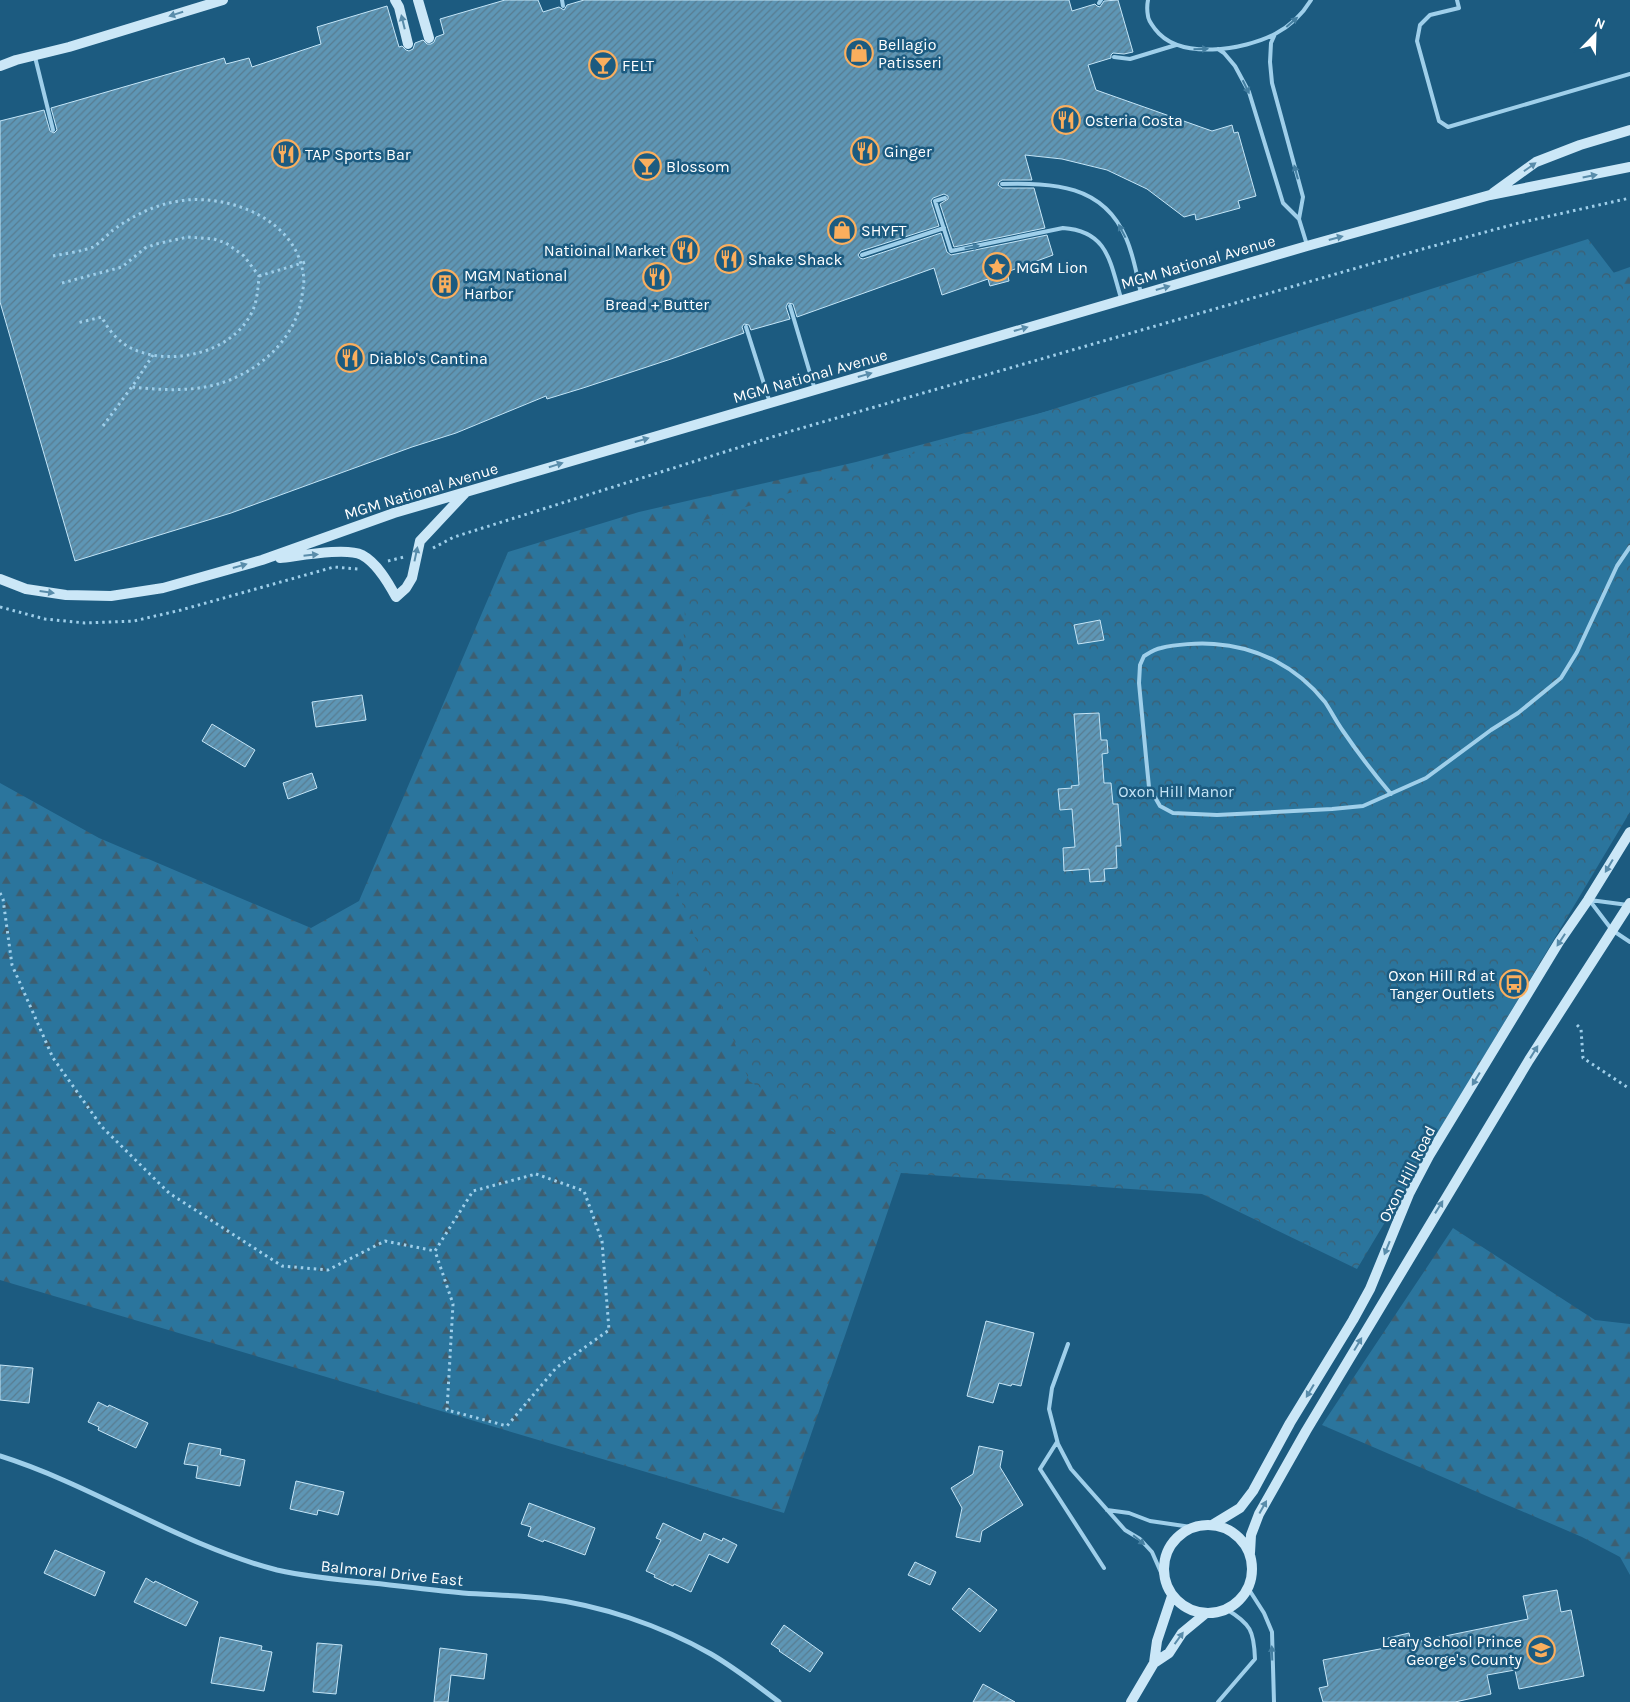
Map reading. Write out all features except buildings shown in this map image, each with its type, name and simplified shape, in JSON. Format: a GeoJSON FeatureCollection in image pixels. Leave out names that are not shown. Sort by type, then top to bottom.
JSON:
{"type":"FeatureCollection","features":[{"type":"Feature","properties":{"kind":"main road"},"geometry":{"type":"LineString","coordinates":[[0,66],[223,0]]}},
{"type":"Feature","properties":{"kind":"main road"},"geometry":{"type":"LineString","coordinates":[[395,0],[399,7],[408,44]]}},
{"type":"Feature","properties":{"kind":"main road"},"geometry":{"type":"LineString","coordinates":[[418,0],[429,38]]}},
{"type":"Feature","properties":{"kind":"main road"},"geometry":{"type":"LineString","coordinates":[[1490,195],[1536,162],[1580,145],[1630,130]]}},
{"type":"Feature","properties":{"kind":"main road","name":"MGM National Avenue"},"geometry":{"type":"LineString","coordinates":[[0,579],[26,589],[66,595],[111,596],[163,588],[262,560],[394,513],[1307,246],[1490,195],[1630,167]]}},
{"type":"Feature","properties":{"kind":"main road"},"geometry":{"type":"LineString","coordinates":[[262,560],[350,552],[362,555],[387,580],[396,597],[406,588],[412,578],[420,540],[467,492]]}},
{"type":"Feature","properties":{"kind":"main road","name":"Oxon Hill Road"},"geometry":{"type":"LineString","coordinates":[[1212,1525],[1240,1508],[1253,1491],[1290,1423],[1370,1289],[1410,1194],[1429,1156],[1559,942],[1588,900],[1630,832]]}},
{"type":"Feature","properties":{"kind":"main road"},"geometry":{"type":"LineString","coordinates":[[1154,1663],[1169,1653],[1182,1634],[1205,1614],[1226,1609],[1238,1602],[1248,1588],[1252,1571],[1250,1554],[1251,1534],[1259,1514],[1306,1431],[1524,1069],[1629,905]]}},
{"type":"Feature","properties":{"kind":"main road"},"geometry":{"type":"LineString","coordinates":[[1205,1614],[1188,1609],[1172,1596],[1163,1577],[1164,1557],[1174,1539],[1191,1527],[1212,1525],[1228,1529],[1241,1539],[1250,1554]]}},
{"type":"Feature","properties":{"kind":"main road"},"geometry":{"type":"LineString","coordinates":[[1131,1702],[1154,1663],[1156,1641],[1172,1596]]}},
{"type":"Feature","properties":{"kind":"street","name":"Balmoral Drive East"},"geometry":{"type":"LineString","coordinates":[[0,1456],[83,1489],[202,1543],[248,1561],[281,1571],[303,1576],[461,1593],[542,1598],[587,1606],[608,1612],[669,1633],[694,1645],[745,1677],[779,1702]]}},
{"type":"Feature","properties":{"kind":"lane"},"geometry":{"type":"LineString","coordinates":[[562,0],[563,6]]}},
{"type":"Feature","properties":{"kind":"lane"},"geometry":{"type":"LineString","coordinates":[[1148,0],[1148,16],[1152,25],[1161,36],[1176,45],[1192,49],[1233,47],[1262,40],[1275,34],[1295,20],[1311,0]]}},
{"type":"Feature","properties":{"kind":"lane"},"geometry":{"type":"LineString","coordinates":[[1457,0],[1459,8],[1430,15],[1420,25],[1417,41],[1440,121],[1448,127],[1630,74]]}},
{"type":"Feature","properties":{"kind":"lane"},"geometry":{"type":"LineString","coordinates":[[1275,34],[1271,43],[1272,83],[1303,197],[1299,219]]}},
{"type":"Feature","properties":{"kind":"lane"},"geometry":{"type":"LineString","coordinates":[[1114,57],[1130,59],[1176,45]]}},
{"type":"Feature","properties":{"kind":"lane"},"geometry":{"type":"LineString","coordinates":[[1218,48],[1235,66],[1249,92],[1283,202],[1299,219],[1307,246]]}},
{"type":"Feature","properties":{"kind":"lane"},"geometry":{"type":"LineString","coordinates":[[34,55],[53,130]]}},
{"type":"Feature","properties":{"kind":"lane"},"geometry":{"type":"LineString","coordinates":[[1002,184],[1033,183],[1058,186],[1093,198],[1108,209],[1126,238],[1142,294]]}},
{"type":"Feature","properties":{"kind":"lane"},"geometry":{"type":"LineString","coordinates":[[945,198],[935,201],[951,251],[1063,228],[1077,229],[1090,235],[1105,249],[1122,300]]}},
{"type":"Feature","properties":{"kind":"lane"},"geometry":{"type":"LineString","coordinates":[[862,255],[944,228]]}},
{"type":"Feature","properties":{"kind":"lane"},"geometry":{"type":"LineString","coordinates":[[790,306],[814,390]]}},
{"type":"Feature","properties":{"kind":"lane"},"geometry":{"type":"LineString","coordinates":[[746,327],[770,403]]}},
{"type":"Feature","properties":{"kind":"lane"},"geometry":{"type":"LineString","coordinates":[[1391,794],[1368,766],[1326,703],[1292,669],[1258,652],[1227,645],[1204,644],[1161,648],[1144,656],[1140,665],[1139,683],[1146,765],[1149,787],[1160,806],[1173,813],[1217,815],[1363,806],[1391,794],[1426,778],[1491,730],[1518,713],[1560,678],[1578,652],[1617,566],[1630,547]]}},
{"type":"Feature","properties":{"kind":"lane"},"geometry":{"type":"LineString","coordinates":[[1588,900],[1629,905]]}},
{"type":"Feature","properties":{"kind":"lane"},"geometry":{"type":"LineString","coordinates":[[1588,900],[1612,930],[1630,942]]}},
{"type":"Feature","properties":{"kind":"lane"},"geometry":{"type":"LineString","coordinates":[[1068,1344],[1052,1388],[1049,1409],[1057,1442],[1071,1470],[1125,1530],[1140,1539],[1152,1552],[1163,1577]]}},
{"type":"Feature","properties":{"kind":"lane"},"geometry":{"type":"LineString","coordinates":[[1057,1442],[1040,1469],[1104,1568]]}},
{"type":"Feature","properties":{"kind":"lane"},"geometry":{"type":"LineString","coordinates":[[1107,1510],[1191,1527]]}},
{"type":"Feature","properties":{"kind":"lane"},"geometry":{"type":"LineString","coordinates":[[1248,1588],[1264,1613],[1272,1632],[1274,1702]]}},
{"type":"Feature","properties":{"kind":"lane"},"geometry":{"type":"LineString","coordinates":[[1218,1702],[1255,1659],[1254,1637],[1248,1626],[1226,1609]]}},
{"type":"Feature","properties":{"kind":"path"},"geometry":{"type":"LineString","coordinates":[[0,607],[45,619],[85,622],[134,621],[181,610],[334,567],[358,569],[374,565],[429,550],[454,537],[788,432],[1426,248],[1519,223],[1630,198]]}},
{"type":"Feature","properties":{"kind":"path"},"geometry":{"type":"LineString","coordinates":[[52,256],[94,247],[124,222],[146,210],[185,200],[204,199],[241,206],[257,214],[285,236],[294,247],[304,275],[301,303],[295,322],[279,345],[261,362],[236,376],[208,386],[162,390],[132,388]]}},
{"type":"Feature","properties":{"kind":"path"},"geometry":{"type":"LineString","coordinates":[[62,283],[122,267],[145,248],[188,237],[214,239],[226,243],[244,256],[259,276],[256,299],[251,314],[238,331],[229,338],[202,352],[172,357],[142,353],[125,345],[112,333],[102,317],[76,323]]}},
{"type":"Feature","properties":{"kind":"path"},"geometry":{"type":"LineString","coordinates":[[259,276],[306,262]]}},
{"type":"Feature","properties":{"kind":"path"},"geometry":{"type":"LineString","coordinates":[[103,426],[132,388],[152,355]]}},
{"type":"Feature","properties":{"kind":"path"},"geometry":{"type":"LineString","coordinates":[[0,893],[3,899],[12,965],[53,1058],[102,1127],[169,1193],[282,1266],[328,1270],[385,1241],[435,1251]]}},
{"type":"Feature","properties":{"kind":"path"},"geometry":{"type":"LineString","coordinates":[[1577,1025],[1581,1029],[1583,1058],[1630,1089]]}},
{"type":"Feature","properties":{"kind":"path"},"geometry":{"type":"LineString","coordinates":[[536,1174],[584,1191],[602,1241],[609,1330],[556,1368],[507,1426],[447,1410],[453,1304],[435,1251],[473,1192],[536,1174]]}},
{"type":"Feature","properties":{"kind":"green space","name":"Oxon Hill Manor"},"geometry":{"type":"Polygon","coordinates":[[[1588,239],[1630,294],[1630,812],[1357,1269],[1202,1194],[901,1173],[749,1081],[672,877],[689,525],[1588,239]]]}},
{"type":"Feature","properties":{"kind":"green space"},"geometry":{"type":"Polygon","coordinates":[[[1630,267],[1630,511],[915,1132],[784,1513],[0,1280],[0,783],[99,838],[311,928],[359,901],[508,552],[639,512],[856,462],[1135,388],[1507,310],[1630,267]]]}},
{"type":"Feature","properties":{"kind":"green space"},"geometry":{"type":"Polygon","coordinates":[[[1453,1228],[1595,1320],[1630,1324],[1630,1575],[1620,1557],[1582,1537],[1322,1425],[1453,1228]]]}},
{"type":"Feature","properties":{"kind":"place","name":"Bellagio Patisseri"},"geometry":{"type":"Point","coordinates":[859,53]}},
{"type":"Feature","properties":{"kind":"place","name":"FELT"},"geometry":{"type":"Point","coordinates":[603,65]}},
{"type":"Feature","properties":{"kind":"place","name":"Osteria Costa"},"geometry":{"type":"Point","coordinates":[1066,120]}},
{"type":"Feature","properties":{"kind":"place","name":"Ginger"},"geometry":{"type":"Point","coordinates":[865,151]}},
{"type":"Feature","properties":{"kind":"place","name":"TAP Sports Bar"},"geometry":{"type":"Point","coordinates":[286,154]}},
{"type":"Feature","properties":{"kind":"place","name":"Blossom"},"geometry":{"type":"Point","coordinates":[647,166]}},
{"type":"Feature","properties":{"kind":"place","name":"SHYFT"},"geometry":{"type":"Point","coordinates":[842,230]}},
{"type":"Feature","properties":{"kind":"place","name":"Natioinal Market"},"geometry":{"type":"Point","coordinates":[685,250]}},
{"type":"Feature","properties":{"kind":"place","name":"Shake Shack"},"geometry":{"type":"Point","coordinates":[729,259]}},
{"type":"Feature","properties":{"kind":"place","name":"MGM Lion"},"geometry":{"type":"Point","coordinates":[997,267]}},
{"type":"Feature","properties":{"kind":"place","name":"Bread + Butter"},"geometry":{"type":"Point","coordinates":[657,277]}},
{"type":"Feature","properties":{"kind":"place","name":"MGM National Harbor"},"geometry":{"type":"Point","coordinates":[445,284]}},
{"type":"Feature","properties":{"kind":"place","name":"Diablo's Cantina"},"geometry":{"type":"Point","coordinates":[350,358]}},
{"type":"Feature","properties":{"kind":"place","name":"Oxon Hill Rd at Tanger Outlets"},"geometry":{"type":"Point","coordinates":[1514,984]}},
{"type":"Feature","properties":{"kind":"place","name":"Leary School Prince George's County"},"geometry":{"type":"Point","coordinates":[1541,1650]}}]}
